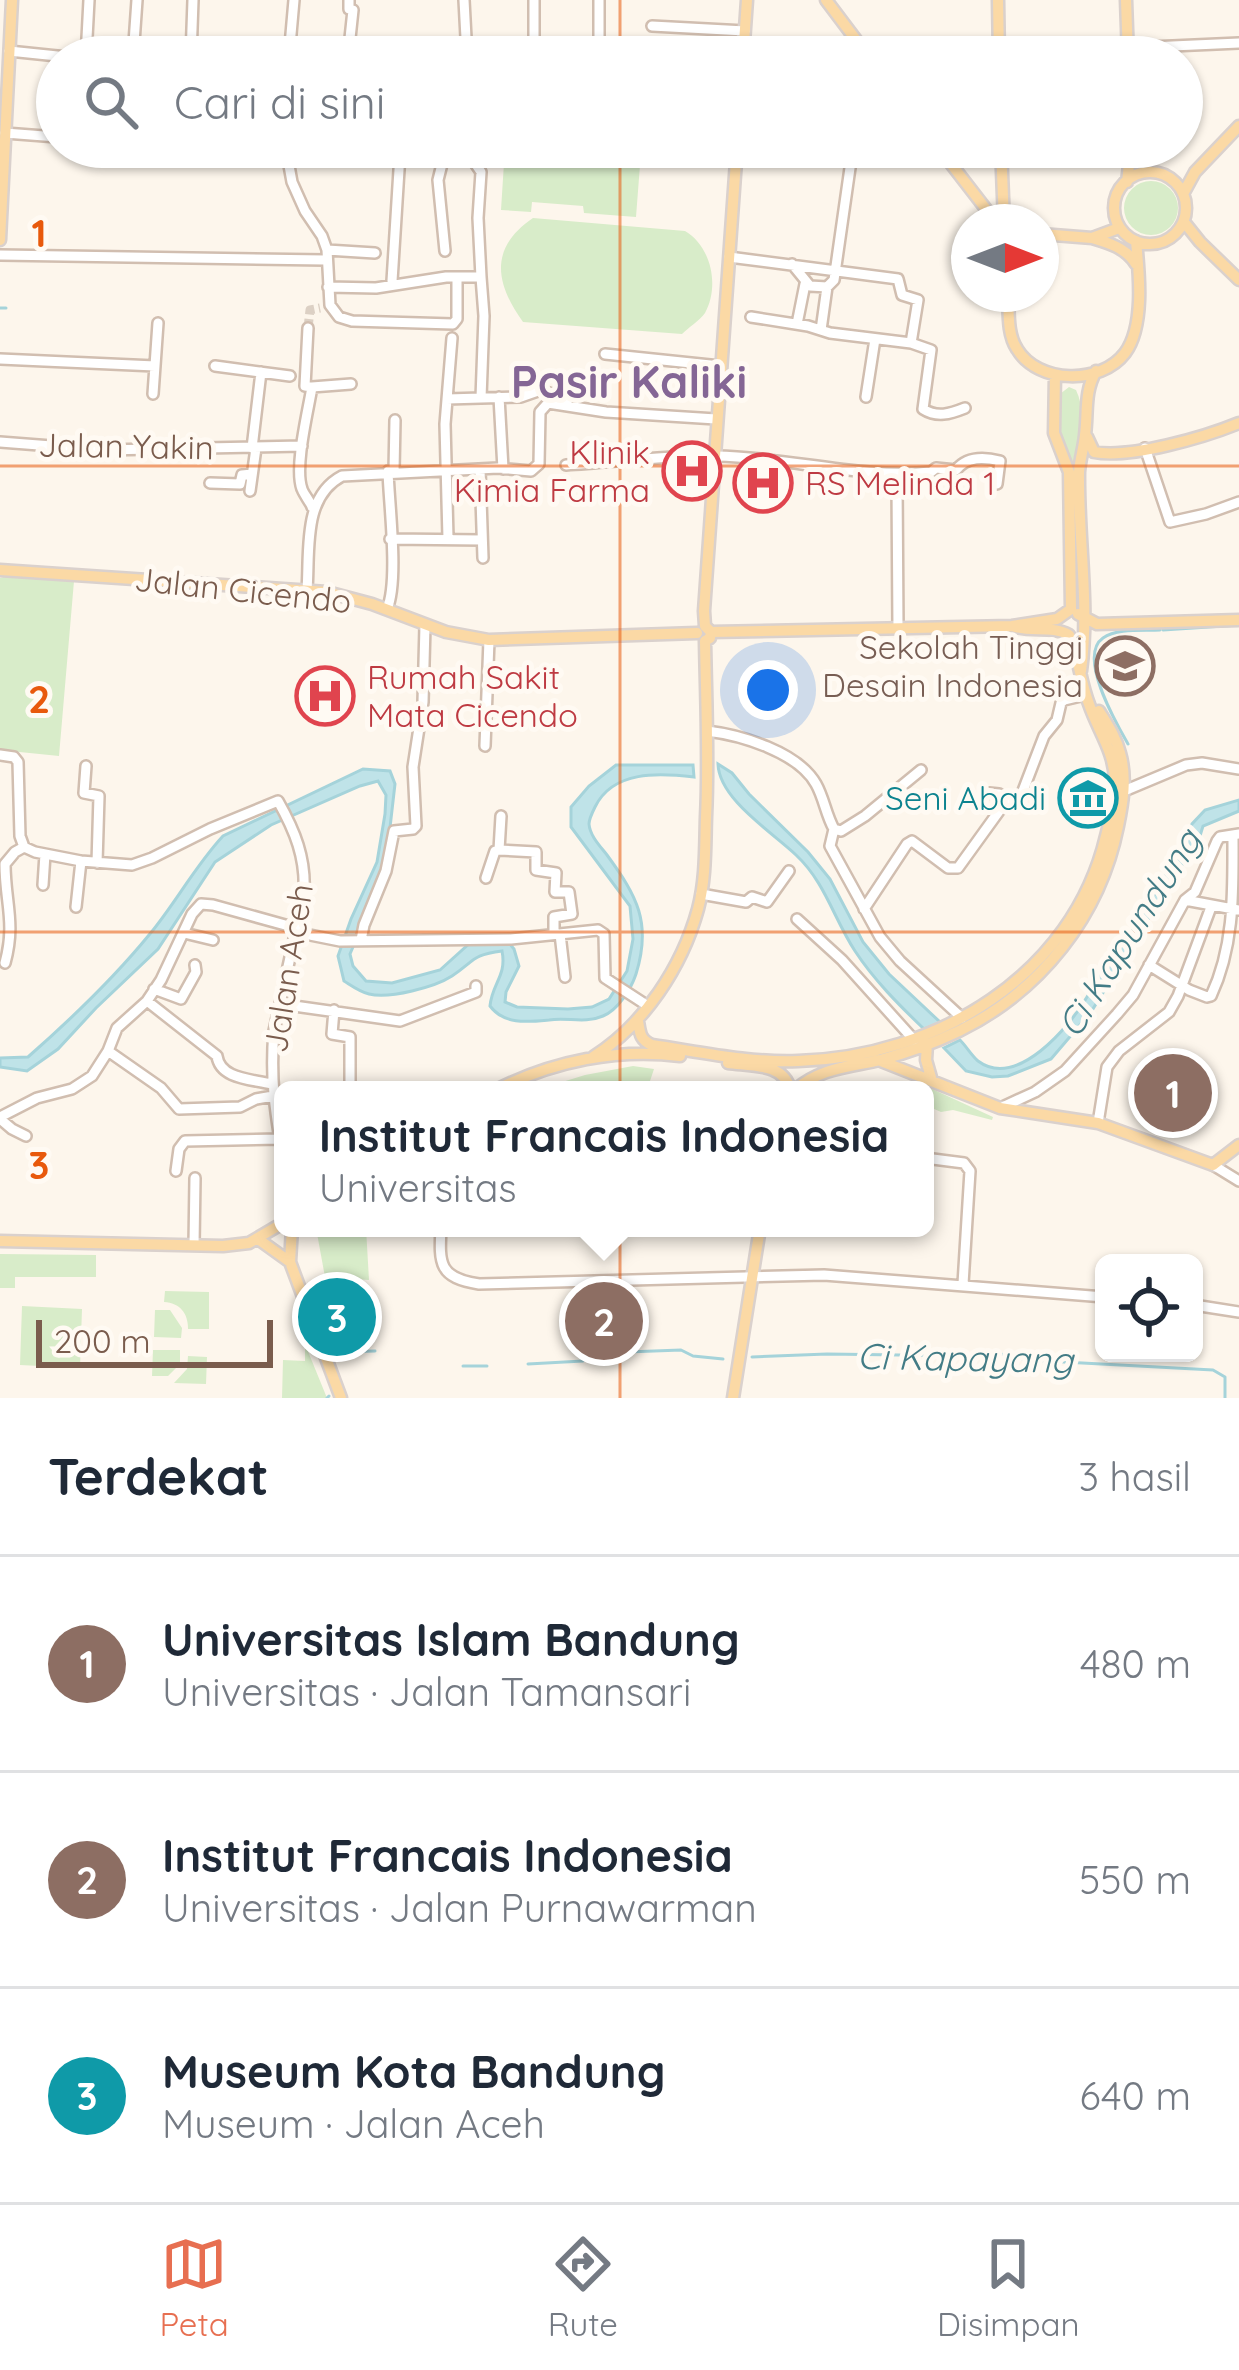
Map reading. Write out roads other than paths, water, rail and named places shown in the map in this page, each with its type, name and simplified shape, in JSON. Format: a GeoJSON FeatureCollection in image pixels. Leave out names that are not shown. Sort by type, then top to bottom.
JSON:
{"type":"FeatureCollection","features":[{"type":"Feature","properties":{"kind":"main road"},"geometry":{"type":"LineString","coordinates":[[0,240],[13,0]]}},
{"type":"Feature","properties":{"kind":"main road"},"geometry":{"type":"LineString","coordinates":[[745,36],[747,0]]}},
{"type":"Feature","properties":{"kind":"main road"},"geometry":{"type":"LineString","coordinates":[[826,0],[853,36]]}},
{"type":"Feature","properties":{"kind":"main road"},"geometry":{"type":"LineString","coordinates":[[998,0],[999,36]]}},
{"type":"Feature","properties":{"kind":"main road"},"geometry":{"type":"LineString","coordinates":[[1126,0],[1127,36]]}},
{"type":"Feature","properties":{"kind":"main road"},"geometry":{"type":"LineString","coordinates":[[1203,164],[1239,126]]}},
{"type":"Feature","properties":{"kind":"main road"},"geometry":{"type":"LineString","coordinates":[[593,1057],[617,1041],[648,1006],[680,954],[701,894],[708,784],[704,633],[735,168]]}},
{"type":"Feature","properties":{"kind":"main road"},"geometry":{"type":"LineString","coordinates":[[954,168],[981,204]]}},
{"type":"Feature","properties":{"kind":"main road"},"geometry":{"type":"LineString","coordinates":[[1002,168],[1002,204]]}},
{"type":"Feature","properties":{"kind":"main road"},"geometry":{"type":"LineString","coordinates":[[1127,182],[1141,174],[1157,173],[1173,180],[1186,208],[1176,233],[1160,243],[1136,241],[1119,228],[1115,202],[1129,168]]}},
{"type":"Feature","properties":{"kind":"main road"},"geometry":{"type":"LineString","coordinates":[[1139,168],[1141,174]]}},
{"type":"Feature","properties":{"kind":"main road"},"geometry":{"type":"LineString","coordinates":[[1183,194],[1199,168]]}},
{"type":"Feature","properties":{"kind":"main road"},"geometry":{"type":"LineString","coordinates":[[1173,180],[1195,172]]}},
{"type":"Feature","properties":{"kind":"main road"},"geometry":{"type":"LineString","coordinates":[[978,201],[992,206],[1003,198]]}},
{"type":"Feature","properties":{"kind":"main road"},"geometry":{"type":"LineString","coordinates":[[1184,221],[1239,280]]}},
{"type":"Feature","properties":{"kind":"main road"},"geometry":{"type":"LineString","coordinates":[[1092,238],[1119,228]]}},
{"type":"Feature","properties":{"kind":"main road"},"geometry":{"type":"LineString","coordinates":[[1176,233],[1200,242]]}},
{"type":"Feature","properties":{"kind":"main road"},"geometry":{"type":"LineString","coordinates":[[1059,235],[1111,243],[1130,255],[1140,279]]}},
{"type":"Feature","properties":{"kind":"main road"},"geometry":{"type":"LineString","coordinates":[[1055,381],[1096,371],[1118,360],[1129,346],[1140,279],[1136,241]]}},
{"type":"Feature","properties":{"kind":"main road"},"geometry":{"type":"LineString","coordinates":[[1009,312],[1014,345],[1029,363],[1055,381],[1080,384],[1087,396]]}},
{"type":"Feature","properties":{"kind":"main road"},"geometry":{"type":"LineString","coordinates":[[1081,672],[1079,471],[1087,396],[1096,371]]}},
{"type":"Feature","properties":{"kind":"main road"},"geometry":{"type":"LineString","coordinates":[[1055,381],[1054,433],[1069,472],[1071,609]]}},
{"type":"Feature","properties":{"kind":"main road"},"geometry":{"type":"LineString","coordinates":[[1086,434],[1094,452],[1102,454],[1203,436],[1239,423]]}},
{"type":"Feature","properties":{"kind":"main road","name":"Jalan Cicendo"},"geometry":{"type":"LineString","coordinates":[[0,570],[307,590],[348,597],[424,625],[489,640],[1012,626]]}},
{"type":"Feature","properties":{"kind":"main road"},"geometry":{"type":"LineString","coordinates":[[1071,609],[1097,624],[1239,620]]}},
{"type":"Feature","properties":{"kind":"main road"},"geometry":{"type":"LineString","coordinates":[[1012,626],[1057,619],[1071,609]]}},
{"type":"Feature","properties":{"kind":"main road"},"geometry":{"type":"LineString","coordinates":[[1083,639],[1097,624]]}},
{"type":"Feature","properties":{"kind":"main road"},"geometry":{"type":"LineString","coordinates":[[1012,626],[1026,631],[1059,630],[1072,639],[1085,694],[1114,764],[1110,821],[1101,857],[1050,956]]}},
{"type":"Feature","properties":{"kind":"main road"},"geometry":{"type":"LineString","coordinates":[[638,1021],[640,1036],[652,1045],[778,1061],[878,1060],[958,1024],[1005,991],[1050,956],[1085,915],[1116,838],[1123,766],[1116,742],[1085,694]]}},
{"type":"Feature","properties":{"kind":"main road"},"geometry":{"type":"LineString","coordinates":[[806,1081],[850,1061],[924,1041]]}},
{"type":"Feature","properties":{"kind":"main road"},"geometry":{"type":"LineString","coordinates":[[924,1041],[932,1081]]}},
{"type":"Feature","properties":{"kind":"main road"},"geometry":{"type":"LineString","coordinates":[[516,1081],[593,1057],[655,1053],[769,1069],[788,1081]]}},
{"type":"Feature","properties":{"kind":"main road"},"geometry":{"type":"LineString","coordinates":[[878,1060],[932,1081]]}},
{"type":"Feature","properties":{"kind":"main road"},"geometry":{"type":"LineString","coordinates":[[934,1082],[1000,1108],[1098,1123],[1213,1165],[1235,1148]]}},
{"type":"Feature","properties":{"kind":"main road"},"geometry":{"type":"LineString","coordinates":[[0,1240],[238,1245],[274,1229]]}},
{"type":"Feature","properties":{"kind":"main road"},"geometry":{"type":"LineString","coordinates":[[291,1237],[290,1262],[341,1398]]}},
{"type":"Feature","properties":{"kind":"main road"},"geometry":{"type":"LineString","coordinates":[[733,1398],[758,1237]]}},
{"type":"Feature","properties":{"kind":"main road"},"geometry":{"type":"LineString","coordinates":[[258,1239],[290,1262]]}},
{"type":"Feature","properties":{"kind":"street"},"geometry":{"type":"LineString","coordinates":[[87,36],[89,0]]}},
{"type":"Feature","properties":{"kind":"street"},"geometry":{"type":"LineString","coordinates":[[134,36],[137,0]]}},
{"type":"Feature","properties":{"kind":"street"},"geometry":{"type":"LineString","coordinates":[[192,36],[194,0]]}},
{"type":"Feature","properties":{"kind":"street"},"geometry":{"type":"LineString","coordinates":[[291,36],[294,0]]}},
{"type":"Feature","properties":{"kind":"street"},"geometry":{"type":"LineString","coordinates":[[349,0],[353,10],[350,36]]}},
{"type":"Feature","properties":{"kind":"street"},"geometry":{"type":"LineString","coordinates":[[464,0],[466,36]]}},
{"type":"Feature","properties":{"kind":"street"},"geometry":{"type":"LineString","coordinates":[[534,0],[534,36]]}},
{"type":"Feature","properties":{"kind":"street"},"geometry":{"type":"LineString","coordinates":[[599,0],[599,36]]}},
{"type":"Feature","properties":{"kind":"street"},"geometry":{"type":"LineString","coordinates":[[652,26],[745,31]]}},
{"type":"Feature","properties":{"kind":"street"},"geometry":{"type":"LineString","coordinates":[[1203,46],[1239,43]]}},
{"type":"Feature","properties":{"kind":"street"},"geometry":{"type":"LineString","coordinates":[[9,51],[36,54]]}},
{"type":"Feature","properties":{"kind":"street"},"geometry":{"type":"LineString","coordinates":[[4,134],[36,136]]}},
{"type":"Feature","properties":{"kind":"street"},"geometry":{"type":"LineString","coordinates":[[291,168],[305,211],[322,236],[328,287],[325,306],[339,317],[453,324],[457,277]]}},
{"type":"Feature","properties":{"kind":"street"},"geometry":{"type":"LineString","coordinates":[[392,281],[399,168]]}},
{"type":"Feature","properties":{"kind":"street"},"geometry":{"type":"LineString","coordinates":[[442,168],[445,251]]}},
{"type":"Feature","properties":{"kind":"street"},"geometry":{"type":"LineString","coordinates":[[479,168],[478,251],[484,316],[481,398]]}},
{"type":"Feature","properties":{"kind":"street"},"geometry":{"type":"LineString","coordinates":[[792,264],[805,284],[820,288],[834,280],[850,168]]}},
{"type":"Feature","properties":{"kind":"street"},"geometry":{"type":"LineString","coordinates":[[0,255],[375,253]]}},
{"type":"Feature","properties":{"kind":"street"},"geometry":{"type":"LineString","coordinates":[[729,257],[899,280],[902,295],[918,300],[911,343]]}},
{"type":"Feature","properties":{"kind":"street"},"geometry":{"type":"LineString","coordinates":[[328,287],[376,288],[481,277]]}},
{"type":"Feature","properties":{"kind":"street"},"geometry":{"type":"LineString","coordinates":[[797,324],[805,284]]}},
{"type":"Feature","properties":{"kind":"street"},"geometry":{"type":"LineString","coordinates":[[821,330],[827,287]]}},
{"type":"Feature","properties":{"kind":"street"},"geometry":{"type":"LineString","coordinates":[[752,317],[931,350],[923,409],[945,415],[965,408]]}},
{"type":"Feature","properties":{"kind":"street"},"geometry":{"type":"LineString","coordinates":[[154,394],[158,323]]}},
{"type":"Feature","properties":{"kind":"street"},"geometry":{"type":"LineString","coordinates":[[308,328],[304,386],[351,384]]}},
{"type":"Feature","properties":{"kind":"street"},"geometry":{"type":"LineString","coordinates":[[448,538],[447,399],[452,338]]}},
{"type":"Feature","properties":{"kind":"street"},"geometry":{"type":"LineString","coordinates":[[866,397],[875,339]]}},
{"type":"Feature","properties":{"kind":"street"},"geometry":{"type":"LineString","coordinates":[[605,354],[721,366]]}},
{"type":"Feature","properties":{"kind":"street"},"geometry":{"type":"LineString","coordinates":[[0,359],[155,366]]}},
{"type":"Feature","properties":{"kind":"street"},"geometry":{"type":"LineString","coordinates":[[214,366],[290,376]]}},
{"type":"Feature","properties":{"kind":"street"},"geometry":{"type":"LineString","coordinates":[[250,491],[261,372]]}},
{"type":"Feature","properties":{"kind":"street"},"geometry":{"type":"LineString","coordinates":[[307,590],[312,507],[302,490],[302,446],[312,387]]}},
{"type":"Feature","properties":{"kind":"street"},"geometry":{"type":"LineString","coordinates":[[447,399],[521,398],[541,390],[566,399],[568,406]]}},
{"type":"Feature","properties":{"kind":"street"},"geometry":{"type":"LineString","coordinates":[[499,398],[503,469]]}},
{"type":"Feature","properties":{"kind":"street"},"geometry":{"type":"LineString","coordinates":[[312,507],[342,476],[536,469],[542,407],[548,404],[716,419]]}},
{"type":"Feature","properties":{"kind":"street"},"geometry":{"type":"LineString","coordinates":[[387,609],[391,601],[395,420]]}},
{"type":"Feature","properties":{"kind":"street","name":"Jalan Yakin"},"geometry":{"type":"LineString","coordinates":[[0,442],[103,450],[302,446]]}},
{"type":"Feature","properties":{"kind":"street"},"geometry":{"type":"LineString","coordinates":[[1145,448],[1170,522],[1239,502]]}},
{"type":"Feature","properties":{"kind":"street"},"geometry":{"type":"LineString","coordinates":[[566,465],[714,455],[895,478],[936,468],[956,470],[963,462],[983,458],[1000,461],[997,484]]}},
{"type":"Feature","properties":{"kind":"street"},"geometry":{"type":"LineString","coordinates":[[480,469],[483,558]]}},
{"type":"Feature","properties":{"kind":"street"},"geometry":{"type":"LineString","coordinates":[[210,482],[240,484],[242,475],[252,474]]}},
{"type":"Feature","properties":{"kind":"street"},"geometry":{"type":"LineString","coordinates":[[895,478],[898,628]]}},
{"type":"Feature","properties":{"kind":"street"},"geometry":{"type":"LineString","coordinates":[[390,539],[482,540]]}},
{"type":"Feature","properties":{"kind":"street"},"geometry":{"type":"LineString","coordinates":[[360,940],[386,871],[395,829],[416,824],[413,767],[423,702],[424,625]]}},
{"type":"Feature","properties":{"kind":"street"},"geometry":{"type":"LineString","coordinates":[[485,746],[489,640]]}},
{"type":"Feature","properties":{"kind":"street"},"geometry":{"type":"LineString","coordinates":[[863,909],[907,844],[916,842],[948,868],[958,868],[1002,807],[1021,796],[1061,703],[1085,694]]}},
{"type":"Feature","properties":{"kind":"street"},"geometry":{"type":"LineString","coordinates":[[706,731],[764,746],[802,770],[818,788],[834,829],[830,846],[863,909],[880,937],[958,1024]]}},
{"type":"Feature","properties":{"kind":"street"},"geometry":{"type":"LineString","coordinates":[[0,755],[18,762],[24,847],[5,864],[12,920],[4,963]]}},
{"type":"Feature","properties":{"kind":"street"},"geometry":{"type":"LineString","coordinates":[[1124,791],[1186,765],[1239,769]]}},
{"type":"Feature","properties":{"kind":"street"},"geometry":{"type":"LineString","coordinates":[[86,766],[84,793],[99,796],[97,863]]}},
{"type":"Feature","properties":{"kind":"street"},"geometry":{"type":"LineString","coordinates":[[834,829],[848,829],[921,770]]}},
{"type":"Feature","properties":{"kind":"street"},"geometry":{"type":"LineString","coordinates":[[989,793],[1009,802]]}},
{"type":"Feature","properties":{"kind":"street","name":"Jalan Aceh"},"geometry":{"type":"LineString","coordinates":[[24,847],[81,861],[132,865],[278,801],[302,850],[305,875],[274,1031],[274,1096]]}},
{"type":"Feature","properties":{"kind":"street"},"geometry":{"type":"LineString","coordinates":[[499,850],[501,816]]}},
{"type":"Feature","properties":{"kind":"street"},"geometry":{"type":"LineString","coordinates":[[1000,1108],[1065,1071],[1132,995],[1185,900],[1195,892],[1217,841],[1236,834],[1236,910],[1211,996],[1149,965]]}},
{"type":"Feature","properties":{"kind":"street"},"geometry":{"type":"LineString","coordinates":[[486,878],[495,850],[536,852],[536,870],[556,873],[555,892],[569,892],[572,914],[554,917],[565,977]]}},
{"type":"Feature","properties":{"kind":"street"},"geometry":{"type":"LineString","coordinates":[[44,885],[46,854]]}},
{"type":"Feature","properties":{"kind":"street"},"geometry":{"type":"LineString","coordinates":[[76,908],[81,861]]}},
{"type":"Feature","properties":{"kind":"street"},"geometry":{"type":"LineString","coordinates":[[701,894],[767,902],[789,871]]}},
{"type":"Feature","properties":{"kind":"street"},"geometry":{"type":"LineString","coordinates":[[1185,900],[1236,910]]}},
{"type":"Feature","properties":{"kind":"street"},"geometry":{"type":"LineString","coordinates":[[26,1136],[0,1118],[37,1098],[85,1083],[108,1052],[117,1028],[147,1001],[196,908],[205,903],[340,941],[511,939],[603,931],[604,975],[648,1006]]}},
{"type":"Feature","properties":{"kind":"street"},"geometry":{"type":"LineString","coordinates":[[1098,1123],[1107,1066],[1169,1012],[1211,907]]}},
{"type":"Feature","properties":{"kind":"street"},"geometry":{"type":"LineString","coordinates":[[797,920],[924,1041]]}},
{"type":"Feature","properties":{"kind":"street"},"geometry":{"type":"LineString","coordinates":[[154,989],[179,1000],[196,972],[200,952],[184,933]]}},
{"type":"Feature","properties":{"kind":"street"},"geometry":{"type":"LineString","coordinates":[[280,1004],[400,1021],[476,992],[476,986]]}},
{"type":"Feature","properties":{"kind":"street"},"geometry":{"type":"LineString","coordinates":[[147,1001],[216,1054],[224,1072],[272,1090]]}},
{"type":"Feature","properties":{"kind":"street"},"geometry":{"type":"LineString","coordinates":[[334,1010],[332,1034],[350,1037],[350,1081]]}},
{"type":"Feature","properties":{"kind":"street"},"geometry":{"type":"LineString","coordinates":[[108,1052],[161,1088],[178,1109],[240,1107],[272,1090]]}},
{"type":"Feature","properties":{"kind":"street"},"geometry":{"type":"LineString","coordinates":[[176,1171],[185,1141],[274,1138]]}},
{"type":"Feature","properties":{"kind":"street"},"geometry":{"type":"LineString","coordinates":[[1213,1165],[1234,1178],[1235,1148]]}},
{"type":"Feature","properties":{"kind":"street"},"geometry":{"type":"LineString","coordinates":[[934,1156],[964,1163],[970,1171],[963,1285]]}},
{"type":"Feature","properties":{"kind":"street"},"geometry":{"type":"LineString","coordinates":[[194,1245],[195,1178]]}},
{"type":"Feature","properties":{"kind":"street"},"geometry":{"type":"LineString","coordinates":[[441,1237],[441,1262],[447,1273],[469,1282],[824,1275],[1095,1296]]}},
{"type":"Feature","properties":{"kind":"street"},"geometry":{"type":"LineString","coordinates":[[1203,1306],[1239,1312]]}},
{"type":"Feature","properties":{"kind":"water"},"geometry":{"type":"Polygon","coordinates":[[[718,764],[808,852],[830,879],[863,942],[941,1023],[924,1029],[879,982],[855,951],[814,877],[737,802],[718,764]]]}},
{"type":"Feature","properties":{"kind":"water"},"geometry":{"type":"Polygon","coordinates":[[[616,765],[693,765],[694,777],[652,775],[625,780],[603,795],[591,815],[591,833],[634,897],[642,925],[634,980],[619,1004],[603,1016],[525,1021],[502,1016],[490,1006],[503,967],[502,951],[479,957],[435,984],[400,993],[369,994],[344,981],[338,956],[377,862],[386,795],[378,781],[271,825],[215,862],[158,949],[58,1049],[27,1071],[0,1067],[0,1058],[28,1057],[106,983],[223,836],[363,769],[390,771],[395,784],[385,871],[350,954],[366,981],[392,983],[440,970],[470,943],[508,942],[519,966],[505,1002],[517,1007],[568,1009],[592,1007],[609,999],[627,971],[633,939],[630,906],[571,827],[571,807],[616,765]]]}},
{"type":"Feature","properties":{"kind":"water"},"geometry":{"type":"Polygon","coordinates":[[[1239,800],[1239,811],[1203,826],[1091,1012],[1051,1059],[1008,1076],[992,1077],[966,1071],[944,1048],[960,1040],[978,1061],[993,1068],[1009,1067],[1041,1051],[1079,1009],[1101,968],[1132,930],[1192,824],[1205,810],[1239,800]]]}},
{"type":"Feature","properties":{"kind":"waterway"},"geometry":{"type":"LineString","coordinates":[[0,308],[6,308]]}},
{"type":"Feature","properties":{"kind":"waterway"},"geometry":{"type":"LineString","coordinates":[[1163,630],[1239,625]]}},
{"type":"Feature","properties":{"kind":"waterway"},"geometry":{"type":"LineString","coordinates":[[1128,744],[1101,690],[1096,647],[1115,633],[1160,630]]}},
{"type":"Feature","properties":{"kind":"waterway","name":"Ci Kapayang"},"geometry":{"type":"LineString","coordinates":[[601,1357],[681,1350],[723,1359]]}},
{"type":"Feature","properties":{"kind":"waterway","name":"Ci Kapayang"},"geometry":{"type":"LineString","coordinates":[[336,1352],[375,1351]]}},
{"type":"Feature","properties":{"kind":"waterway","name":"Ci Kapayang"},"geometry":{"type":"LineString","coordinates":[[752,1357],[1001,1354],[1045,1361],[1213,1370],[1225,1377],[1225,1398]]}},
{"type":"Feature","properties":{"kind":"waterway","name":"Ci Kapayang"},"geometry":{"type":"LineString","coordinates":[[528,1364],[583,1361]]}},
{"type":"Feature","properties":{"kind":"waterway","name":"Ci Kapayang"},"geometry":{"type":"LineString","coordinates":[[463,1366],[487,1366]]}},
{"type":"Feature","properties":{"kind":"tunnel"},"geometry":{"type":"LineString","coordinates":[[308,328],[310,310],[320,308]]}},
{"type":"Feature","properties":{"kind":"place","name":"Klinik Kimia Farma"},"geometry":{"type":"Point","coordinates":[692,471]}},
{"type":"Feature","properties":{"kind":"place","name":"RS Melinda 1"},"geometry":{"type":"Point","coordinates":[763,483]}},
{"type":"Feature","properties":{"kind":"place","name":"Sekolah Tinggi Desain Indonesia"},"geometry":{"type":"Point","coordinates":[1125,666]}},
{"type":"Feature","properties":{"kind":"place","name":"Rumah Sakit Mata Cicendo"},"geometry":{"type":"Point","coordinates":[325,696]}},
{"type":"Feature","properties":{"kind":"place","name":"Seni Abadi"},"geometry":{"type":"Point","coordinates":[1088,798]}},
{"type":"Feature","properties":{"kind":"place","name":"Universitas Islam Bandung"},"geometry":{"type":"Point","coordinates":[1173,1093]}},
{"type":"Feature","properties":{"kind":"place","name":"Museum Kota Bandung"},"geometry":{"type":"Point","coordinates":[337,1317]}},
{"type":"Feature","properties":{"kind":"place","name":"Institut Francais Indonesia"},"geometry":{"type":"Point","coordinates":[604,1321]}},
{"type":"Feature","properties":{"kind":"district","name":"Pasir Kaliki"},"geometry":{"type":"Point","coordinates":[629,382]}},
{"type":"Feature","properties":{"kind":"water label","name":"Ci Kapundung"},"geometry":{"type":"Point","coordinates":[1129,933]}}]}
